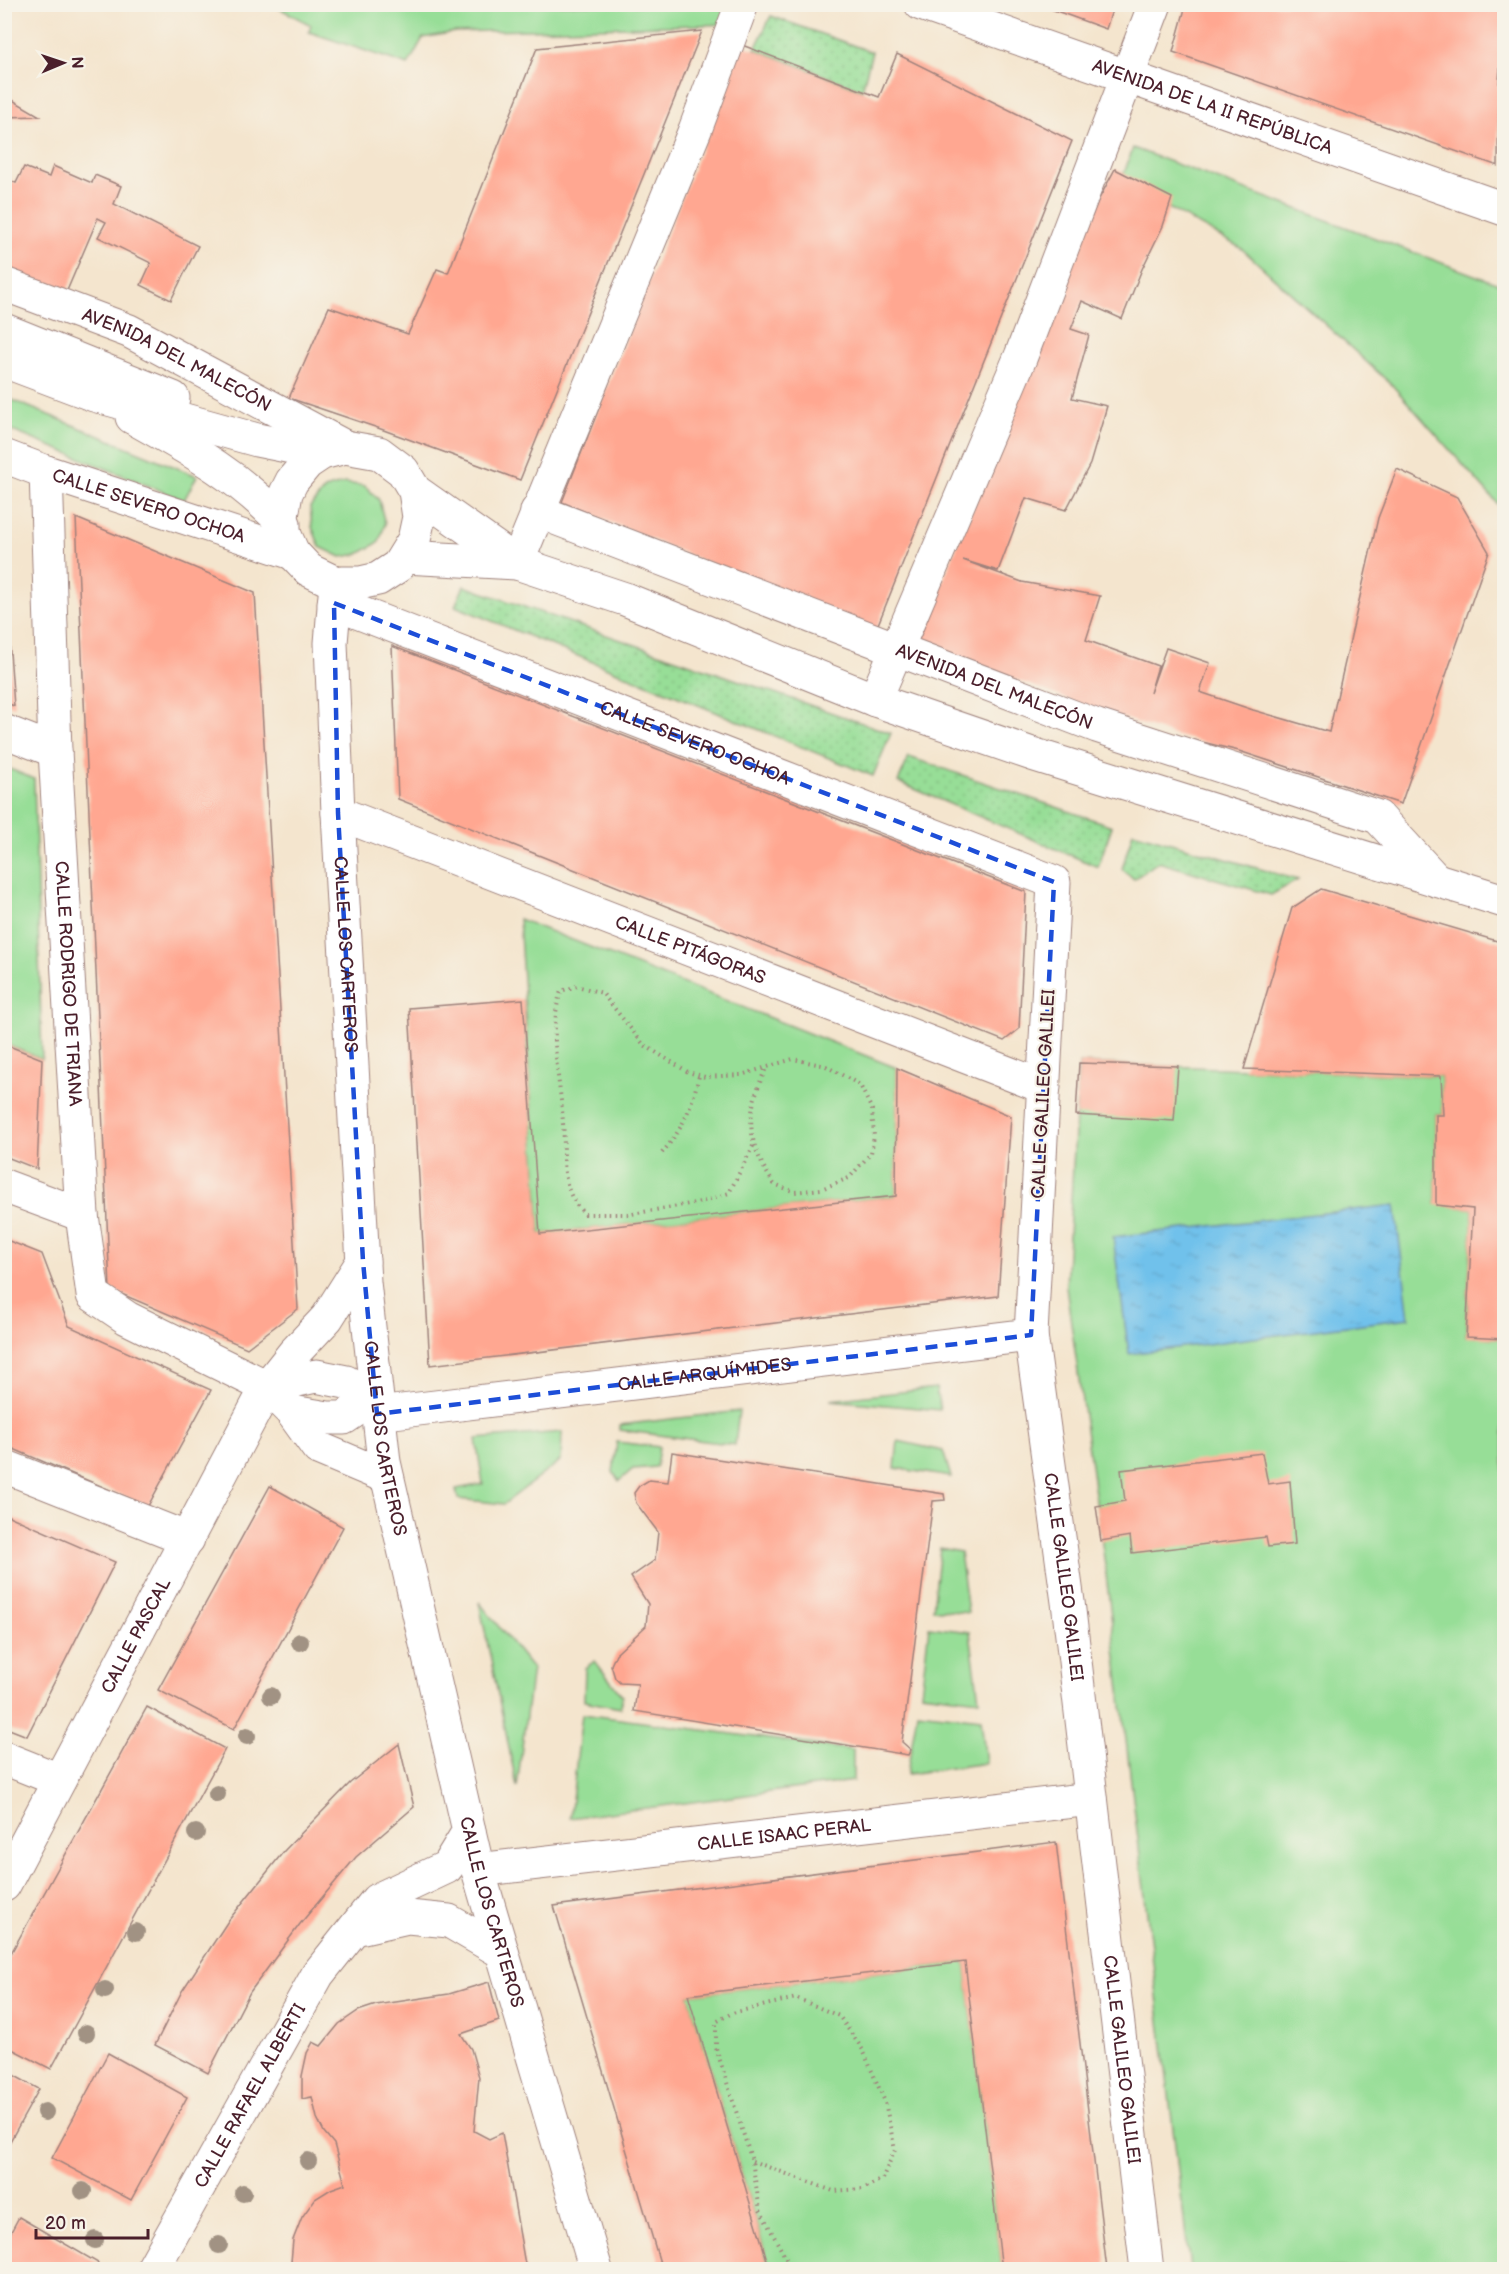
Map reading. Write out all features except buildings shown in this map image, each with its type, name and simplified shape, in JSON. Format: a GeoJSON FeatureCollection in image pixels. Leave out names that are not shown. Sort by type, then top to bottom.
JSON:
{"type":"FeatureCollection","features":[{"type":"Feature","properties":{"kind":"street"},"geometry":{"type":"LineString","coordinates":[[517,563],[694,130],[742,4]]}},
{"type":"Feature","properties":{"kind":"street","name":"AVENIDA DE LA II REPÚBLICA"},"geometry":{"type":"LineString","coordinates":[[921,4],[1504,209]]}},
{"type":"Feature","properties":{"kind":"street"},"geometry":{"type":"LineString","coordinates":[[875,700],[1021,356],[1155,4]]}},
{"type":"Feature","properties":{"kind":"street","name":"AVENIDA DEL MALECÓN"},"geometry":{"type":"LineString","coordinates":[[4,284],[129,331],[322,450]]}},
{"type":"Feature","properties":{"kind":"street"},"geometry":{"type":"LineString","coordinates":[[4,330],[322,450]]}},
{"type":"Feature","properties":{"kind":"street"},"geometry":{"type":"LineString","coordinates":[[4,361],[94,395],[257,440],[322,450],[379,453],[403,471],[415,491],[419,517],[414,540],[398,566],[378,579],[335,593],[309,570],[261,500],[214,463],[94,395]]}},
{"type":"Feature","properties":{"kind":"street"},"geometry":{"type":"LineString","coordinates":[[289,538],[282,516],[286,493],[292,481],[307,463],[322,450]]}},
{"type":"Feature","properties":{"kind":"street","name":"CALLE SEVERO OCHOA"},"geometry":{"type":"LineString","coordinates":[[4,456],[46,472],[289,538]]}},
{"type":"Feature","properties":{"kind":"street","name":"CALLE RODRIGO DE TRIANA"},"geometry":{"type":"LineString","coordinates":[[46,472],[55,751],[82,1215],[93,1295],[127,1318],[267,1386]]}},
{"type":"Feature","properties":{"kind":"street"},"geometry":{"type":"LineString","coordinates":[[415,491],[517,563]]}},
{"type":"Feature","properties":{"kind":"street","name":"AVENIDA DEL MALECÓN"},"geometry":{"type":"LineString","coordinates":[[537,511],[1097,726],[1378,817],[1436,880]]}},
{"type":"Feature","properties":{"kind":"street"},"geometry":{"type":"LineString","coordinates":[[404,557],[517,563]]}},
{"type":"Feature","properties":{"kind":"street","name":"AVENIDA DEL MALECÓN"},"geometry":{"type":"LineString","coordinates":[[517,563],[625,599],[875,700],[1072,767],[1504,902]]}},
{"type":"Feature","properties":{"kind":"street","name":"CALLE SEVERO OCHOA"},"geometry":{"type":"LineString","coordinates":[[335,593],[1054,882]]}},
{"type":"Feature","properties":{"kind":"street","name":"CALLE LOS CARTEROS"},"geometry":{"type":"LineString","coordinates":[[335,593],[331,643],[338,813],[363,1261],[376,1406],[387,1477],[469,1831],[470,1877],[502,1952],[596,2270]]}},
{"type":"Feature","properties":{"kind":"street"},"geometry":{"type":"LineString","coordinates":[[4,731],[55,751]]}},
{"type":"Feature","properties":{"kind":"street","name":"CALLE PITÁGORAS"},"geometry":{"type":"LineString","coordinates":[[338,813],[1044,1087]]}},
{"type":"Feature","properties":{"kind":"street","name":"CALLE GALILEO GALILEI"},"geometry":{"type":"LineString","coordinates":[[1054,882],[1031,1335],[1068,1602],[1147,2270]]}},
{"type":"Feature","properties":{"kind":"street"},"geometry":{"type":"LineString","coordinates":[[4,1186],[82,1215]]}},
{"type":"Feature","properties":{"kind":"street","name":"CALLE PASCAL"},"geometry":{"type":"LineString","coordinates":[[4,1885],[189,1539],[267,1386],[327,1318],[363,1261]]}},
{"type":"Feature","properties":{"kind":"street","name":"CALLE ARQUÍMIDES"},"geometry":{"type":"LineString","coordinates":[[376,1406],[1031,1335]]}},
{"type":"Feature","properties":{"kind":"street"},"geometry":{"type":"LineString","coordinates":[[267,1386],[316,1376],[346,1382],[376,1406]]}},
{"type":"Feature","properties":{"kind":"street"},"geometry":{"type":"LineString","coordinates":[[267,1386],[292,1412],[318,1448],[387,1477]]}},
{"type":"Feature","properties":{"kind":"street"},"geometry":{"type":"LineString","coordinates":[[292,1412],[328,1418],[344,1418],[376,1406]]}},
{"type":"Feature","properties":{"kind":"street"},"geometry":{"type":"LineString","coordinates":[[4,1466],[189,1539]]}},
{"type":"Feature","properties":{"kind":"street"},"geometry":{"type":"LineString","coordinates":[[4,1758],[59,1780]]}},
{"type":"Feature","properties":{"kind":"street","name":"CALLE ISAAC PERAL"},"geometry":{"type":"LineString","coordinates":[[470,1877],[1091,1799]]}},
{"type":"Feature","properties":{"kind":"street"},"geometry":{"type":"LineString","coordinates":[[449,1921],[469,1911],[470,1877]]}},
{"type":"Feature","properties":{"kind":"street","name":"CALLE RAFAEL ALBERTI"},"geometry":{"type":"LineString","coordinates":[[156,2266],[318,1974],[377,1900],[470,1877]]}},
{"type":"Feature","properties":{"kind":"street"},"geometry":{"type":"LineString","coordinates":[[355,1929],[408,1917],[449,1921],[502,1952]]}},
{"type":"Feature","properties":{"kind":"path"},"geometry":{"type":"LineString","coordinates":[[753,1146],[729,1193],[701,1202],[632,1214],[585,1214],[575,1204],[566,1181],[562,1097],[556,1058],[556,1005],[561,991],[577,986],[602,993],[644,1046],[699,1076],[741,1075],[767,1066],[793,1059],[826,1066],[860,1086],[872,1110],[874,1137],[871,1153],[849,1178],[821,1189],[795,1192],[774,1184],[753,1146],[751,1126],[756,1091],[767,1066]]}},
{"type":"Feature","properties":{"kind":"path"},"geometry":{"type":"LineString","coordinates":[[662,1153],[675,1138],[690,1110],[699,1076]]}},
{"type":"Feature","properties":{"kind":"path"},"geometry":{"type":"LineString","coordinates":[[752,2162],[833,2191],[862,2189],[882,2180],[895,2150],[885,2102],[863,2050],[839,2016],[796,1998],[732,2013],[716,2022],[716,2048],[752,2162],[760,2210],[792,2270]]}},
{"type":"Feature","properties":{"kind":"highlighted area"},"geometry":{"type":"Polygon","coordinates":[[[334,603],[1054,882],[1031,1335],[377,1414],[363,1261],[338,813],[334,603]]]}},
{"type":"Feature","properties":{"kind":"green space"},"geometry":{"type":"Polygon","coordinates":[[[273,5],[742,5],[735,24],[455,32],[423,38],[408,65],[309,32],[311,25],[273,5]]]}},
{"type":"Feature","properties":{"kind":"green space"},"geometry":{"type":"Polygon","coordinates":[[[771,16],[872,52],[862,90],[755,49],[771,16]]]}},
{"type":"Feature","properties":{"kind":"green space"},"geometry":{"type":"Polygon","coordinates":[[[1133,148],[1504,286],[1504,511],[1392,385],[1241,248],[1121,182],[1133,148]]]}},
{"type":"Feature","properties":{"kind":"green space"},"geometry":{"type":"Polygon","coordinates":[[[4,397],[197,476],[184,500],[5,428],[4,397]]]}},
{"type":"Feature","properties":{"kind":"green space"},"geometry":{"type":"Polygon","coordinates":[[[345,483],[365,486],[379,500],[385,524],[379,542],[359,554],[341,557],[320,547],[312,527],[310,507],[325,489],[345,483]]]}},
{"type":"Feature","properties":{"kind":"green space"},"geometry":{"type":"Polygon","coordinates":[[[464,586],[891,733],[873,776],[455,606],[464,586]]]}},
{"type":"Feature","properties":{"kind":"green space"},"geometry":{"type":"Polygon","coordinates":[[[909,757],[1112,826],[1098,867],[898,782],[909,757]]]}},
{"type":"Feature","properties":{"kind":"green space"},"geometry":{"type":"Polygon","coordinates":[[[5,767],[34,779],[42,1059],[5,1044],[5,767]]]}},
{"type":"Feature","properties":{"kind":"green space"},"geometry":{"type":"Polygon","coordinates":[[[1133,832],[1298,880],[1271,895],[1158,862],[1134,879],[1122,869],[1133,832]]]}},
{"type":"Feature","properties":{"kind":"green space"},"geometry":{"type":"Polygon","coordinates":[[[519,919],[897,1068],[896,1196],[540,1234],[519,919]]]}},
{"type":"Feature","properties":{"kind":"green space"},"geometry":{"type":"Polygon","coordinates":[[[1079,1063],[1441,1076],[1443,1115],[1436,1115],[1436,1204],[1473,1209],[1466,1336],[1504,1339],[1504,2269],[1190,2269],[1104,1558],[1066,1287],[1079,1063]]]}},
{"type":"Feature","properties":{"kind":"green space"},"geometry":{"type":"Polygon","coordinates":[[[936,1388],[940,1410],[830,1400],[936,1388]]]}},
{"type":"Feature","properties":{"kind":"green space"},"geometry":{"type":"Polygon","coordinates":[[[739,1411],[735,1445],[620,1430],[620,1425],[739,1411]]]}},
{"type":"Feature","properties":{"kind":"green space"},"geometry":{"type":"Polygon","coordinates":[[[562,1432],[561,1460],[504,1504],[458,1499],[456,1489],[483,1484],[476,1439],[562,1432]]]}},
{"type":"Feature","properties":{"kind":"green space"},"geometry":{"type":"Polygon","coordinates":[[[898,1441],[943,1451],[951,1477],[895,1468],[898,1441]]]}},
{"type":"Feature","properties":{"kind":"green space"},"geometry":{"type":"Polygon","coordinates":[[[617,1442],[659,1447],[656,1467],[633,1469],[619,1481],[613,1472],[617,1442]]]}},
{"type":"Feature","properties":{"kind":"green space"},"geometry":{"type":"Polygon","coordinates":[[[940,1548],[960,1552],[968,1613],[933,1609],[940,1548]]]}},
{"type":"Feature","properties":{"kind":"green space"},"geometry":{"type":"Polygon","coordinates":[[[479,1602],[532,1668],[517,1787],[479,1602]]]}},
{"type":"Feature","properties":{"kind":"green space"},"geometry":{"type":"Polygon","coordinates":[[[929,1627],[970,1632],[979,1700],[921,1693],[929,1627]]]}},
{"type":"Feature","properties":{"kind":"green space"},"geometry":{"type":"Polygon","coordinates":[[[595,1661],[622,1696],[620,1708],[584,1701],[585,1668],[595,1661]]]}},
{"type":"Feature","properties":{"kind":"green space"},"geometry":{"type":"Polygon","coordinates":[[[917,1712],[981,1719],[986,1763],[907,1774],[917,1712]]]}},
{"type":"Feature","properties":{"kind":"green space"},"geometry":{"type":"Polygon","coordinates":[[[582,1714],[853,1750],[853,1781],[570,1818],[582,1714]]]}},
{"type":"Feature","properties":{"kind":"green space"},"geometry":{"type":"Polygon","coordinates":[[[965,1962],[1002,2269],[770,2269],[688,1995],[965,1962]]]}},
{"type":"Feature","properties":{"kind":"water"},"geometry":{"type":"Polygon","coordinates":[[[1395,1205],[1409,1318],[1129,1354],[1113,1237],[1395,1205]]]}}]}
